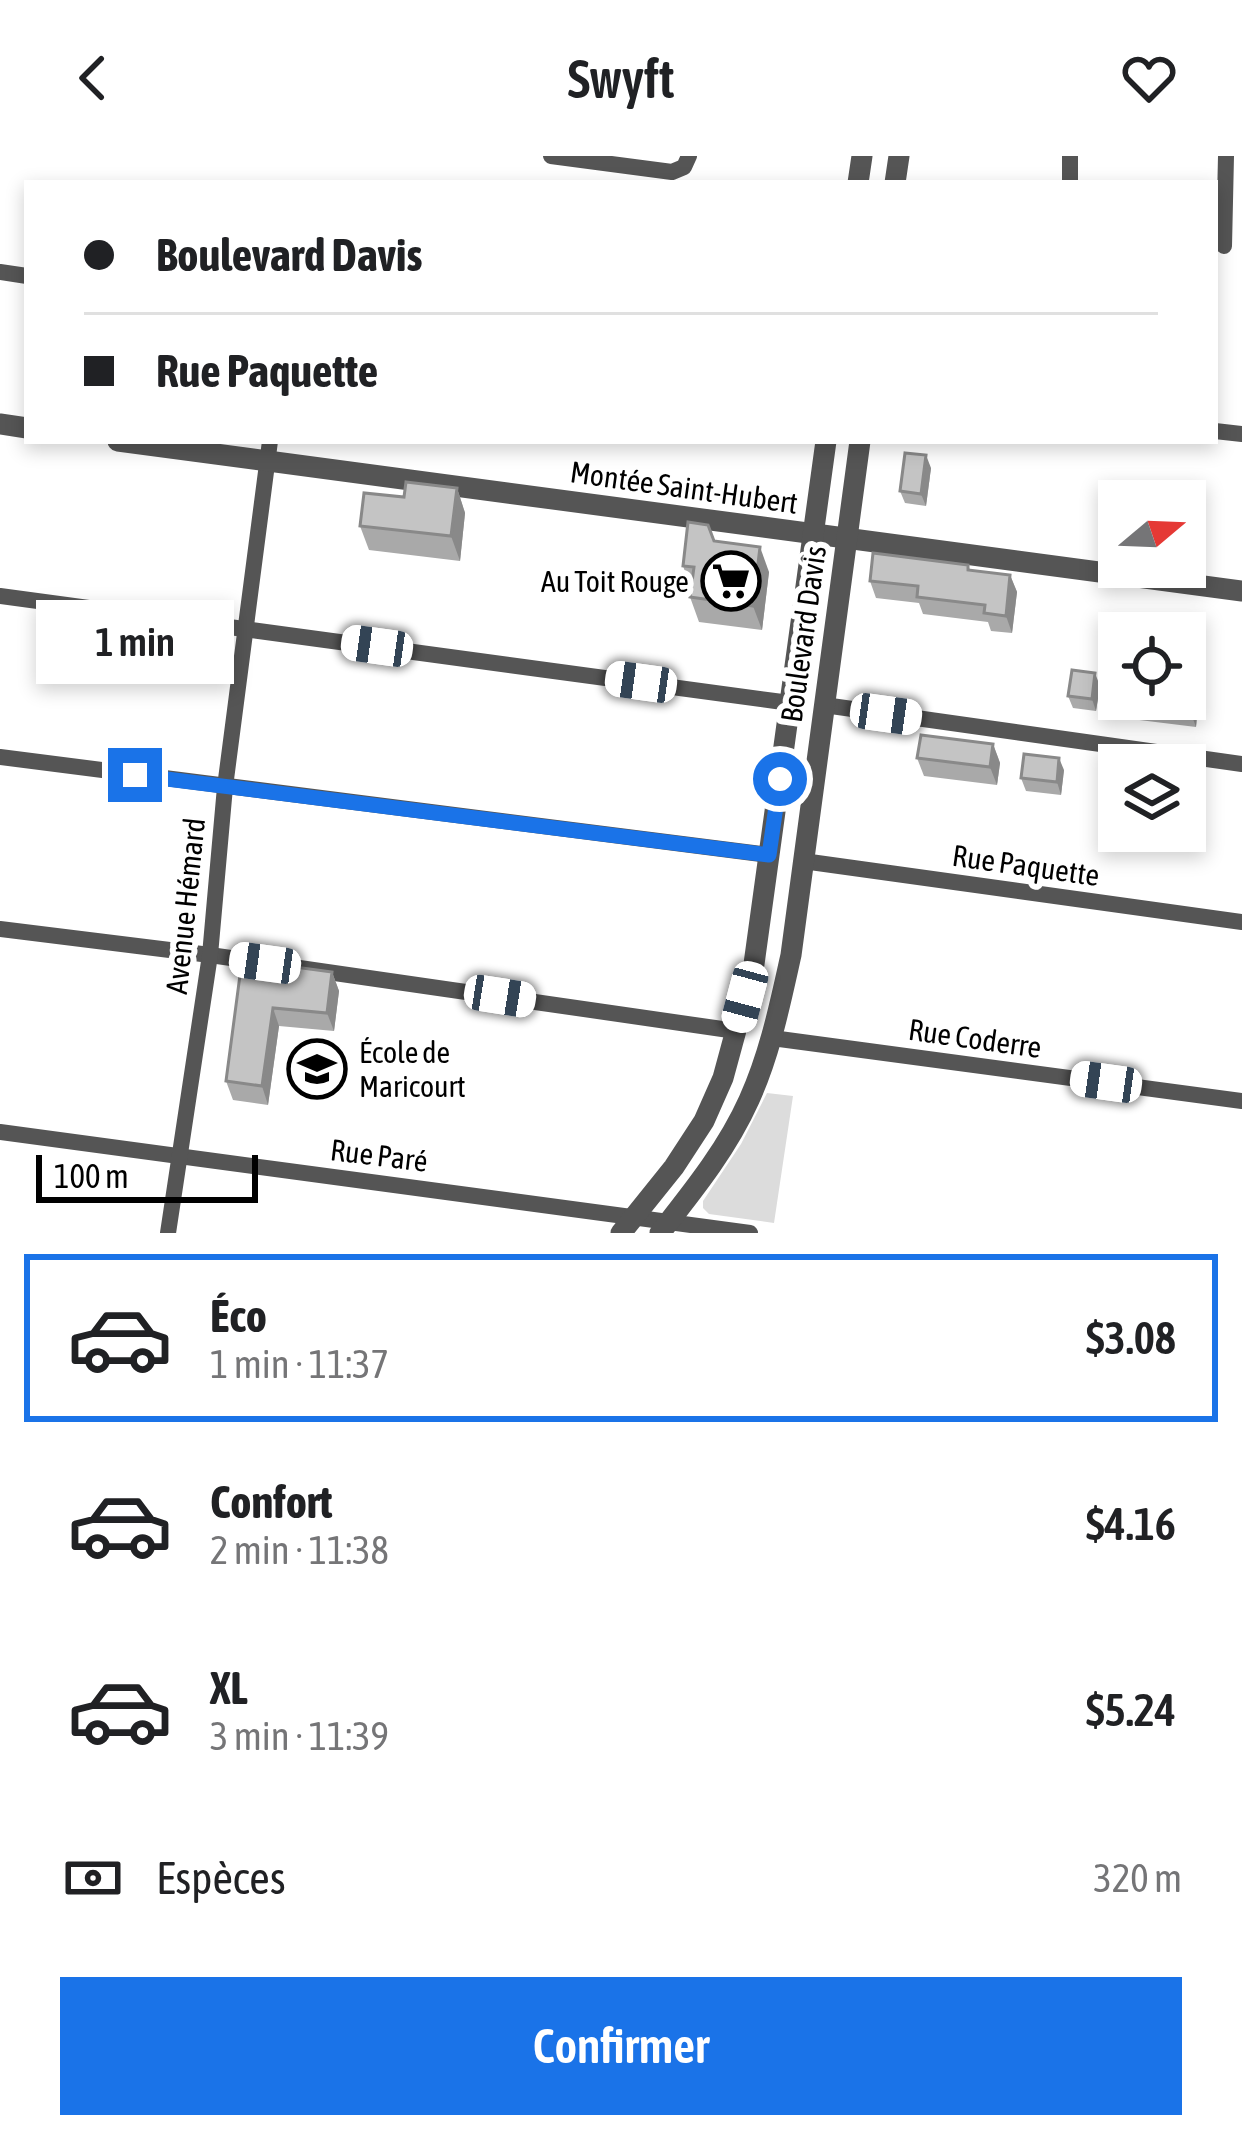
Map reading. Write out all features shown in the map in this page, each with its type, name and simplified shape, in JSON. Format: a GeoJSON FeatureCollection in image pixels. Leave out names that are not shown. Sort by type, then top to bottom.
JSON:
{"type":"FeatureCollection","features":[{"type":"Feature","properties":{"kind":"street"},"geometry":{"type":"LineString","coordinates":[[551,156],[672,172],[684,167],[689,156]]}},
{"type":"Feature","properties":{"kind":"street"},"geometry":{"type":"LineString","coordinates":[[1226,156],[1227,246]]}},
{"type":"Feature","properties":{"kind":"street","name":"Montée Saint-Hubert"},"geometry":{"type":"LineString","coordinates":[[159,444],[268,452],[813,535],[1242,591]]}},
{"type":"Feature","properties":{"kind":"street","name":"Boulevard Davis"},"geometry":{"type":"LineString","coordinates":[[628,1224],[704,1121],[723,1078],[754,964],[826,444]]}},
{"type":"Feature","properties":{"kind":"street","name":"Boulevard Davis"},"geometry":{"type":"LineString","coordinates":[[665,1227],[731,1134],[772,1038],[791,956],[860,444]]}},
{"type":"Feature","properties":{"kind":"street","name":"Avenue Hémard"},"geometry":{"type":"LineString","coordinates":[[168,1233],[210,955],[225,787],[268,452]]}},
{"type":"Feature","properties":{"kind":"street"},"geometry":{"type":"LineString","coordinates":[[0,596],[790,703]]}},
{"type":"Feature","properties":{"kind":"street"},"geometry":{"type":"LineString","coordinates":[[796,663],[829,666]]}},
{"type":"Feature","properties":{"kind":"street"},"geometry":{"type":"LineString","coordinates":[[824,705],[1242,764]]}},
{"type":"Feature","properties":{"kind":"street"},"geometry":{"type":"LineString","coordinates":[[0,757],[769,855]]}},
{"type":"Feature","properties":{"kind":"street","name":"Rue Paquette"},"geometry":{"type":"LineString","coordinates":[[803,861],[1242,922]]}},
{"type":"Feature","properties":{"kind":"street"},"geometry":{"type":"LineString","coordinates":[[0,929],[736,1031]]}},
{"type":"Feature","properties":{"kind":"street","name":"Rue Coderre"},"geometry":{"type":"LineString","coordinates":[[772,1038],[1242,1101]]}},
{"type":"Feature","properties":{"kind":"street","name":"Rue Paré"},"geometry":{"type":"LineString","coordinates":[[0,1132],[628,1224],[750,1233]]}},
{"type":"Feature","properties":{"kind":"shaded area"},"geometry":{"type":"Polygon","coordinates":[[[767,1093],[793,1096],[774,1223],[709,1214],[703,1201],[741,1144],[767,1093]]]}},
{"type":"Feature","properties":{"kind":"building"},"geometry":{"type":"Polygon","coordinates":[[[905,453],[926,455],[921,494],[900,491],[905,453]]]}},
{"type":"Feature","properties":{"kind":"building"},"geometry":{"type":"Polygon","coordinates":[[[406,482],[457,488],[451,536],[360,526],[364,493],[404,497],[406,482]]]}},
{"type":"Feature","properties":{"kind":"building"},"geometry":{"type":"Polygon","coordinates":[[[688,522],[708,525],[714,541],[760,547],[753,606],[690,597],[694,567],[683,566],[688,522]]]}},
{"type":"Feature","properties":{"kind":"building"},"geometry":{"type":"Polygon","coordinates":[[[873,553],[1010,575],[1006,616],[984,613],[985,605],[917,597],[918,586],[870,581],[873,553]]]}},
{"type":"Feature","properties":{"kind":"building"},"geometry":{"type":"Polygon","coordinates":[[[1072,670],[1095,673],[1092,699],[1068,696],[1072,670]]]}},
{"type":"Feature","properties":{"kind":"building"},"geometry":{"type":"Polygon","coordinates":[[[921,735],[993,744],[990,767],[917,758],[921,735]]]}},
{"type":"Feature","properties":{"kind":"building"},"geometry":{"type":"Polygon","coordinates":[[[1024,754],[1059,758],[1057,782],[1021,778],[1024,754]]]}},
{"type":"Feature","properties":{"kind":"building"},"geometry":{"type":"Polygon","coordinates":[[[242,960],[332,972],[327,1013],[273,1008],[262,1086],[226,1081],[242,960]]]}},
{"type":"Feature","properties":{"kind":"place","name":"Au Toit Rouge"},"geometry":{"type":"Point","coordinates":[731,581]}},
{"type":"Feature","properties":{"kind":"place","name":"École de Maricourt"},"geometry":{"type":"Point","coordinates":[317,1069]}},
{"type":"Feature","properties":{"kind":"route"},"geometry":{"type":"LineString","coordinates":[[135,775],[769,855],[780,779]]}}]}
